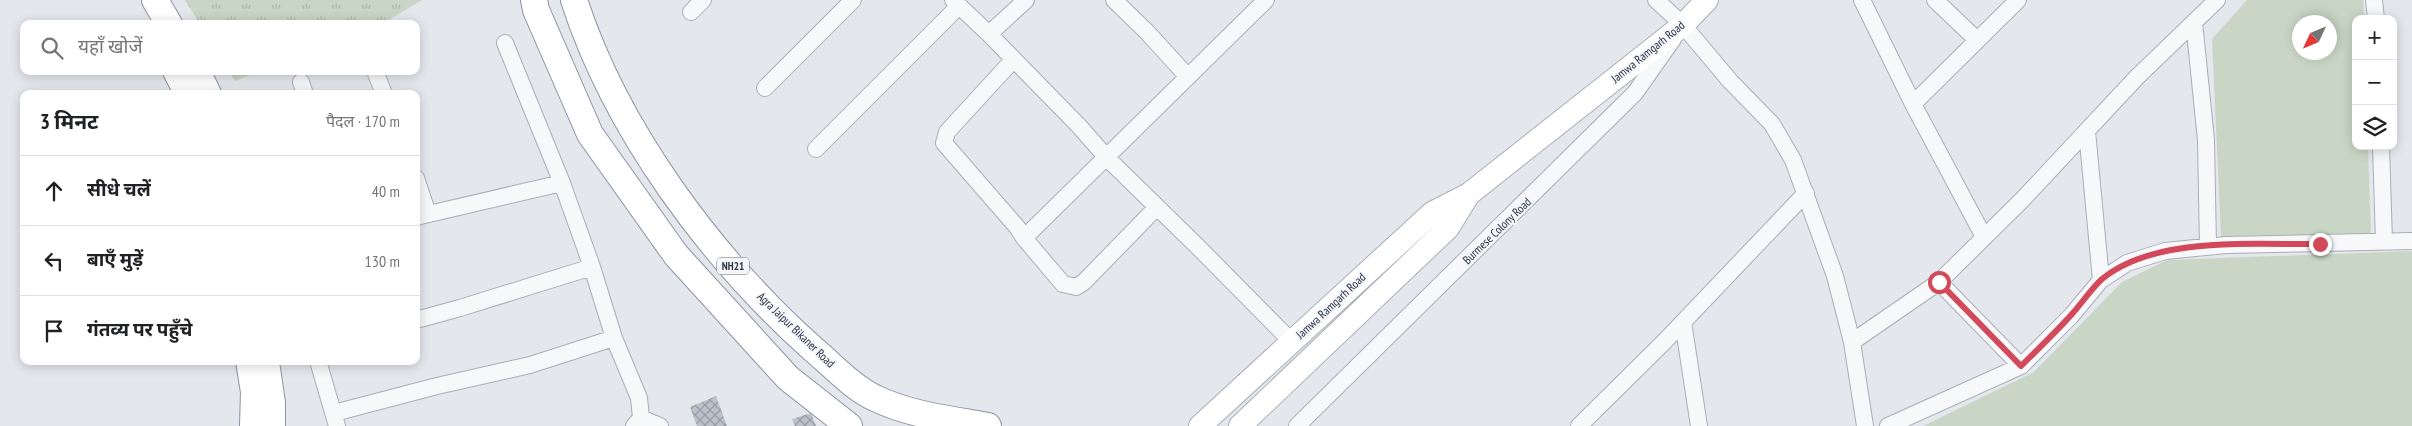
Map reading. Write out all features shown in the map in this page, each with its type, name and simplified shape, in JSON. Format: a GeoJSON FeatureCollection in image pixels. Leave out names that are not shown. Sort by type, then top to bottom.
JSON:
{"type":"FeatureCollection","features":[{"type":"Feature","properties":{"kind":"highway"},"geometry":{"type":"LineString","coordinates":[[136,0],[148,20]]}},
{"type":"Feature","properties":{"kind":"highway"},"geometry":{"type":"LineString","coordinates":[[155,0],[167,20]]}},
{"type":"Feature","properties":{"kind":"highway","name":"NH21"},"geometry":{"type":"LineString","coordinates":[[534,0],[536,10],[590,134],[676,255],[788,378],[849,426]]}},
{"type":"Feature","properties":{"kind":"highway","name":"Agra Jaipur Bikaner Road"},"geometry":{"type":"LineString","coordinates":[[574,0],[604,77],[643,144],[691,216],[735,268],[796,333],[839,372],[874,398],[917,413],[988,426]]}},
{"type":"Feature","properties":{"kind":"highway"},"geometry":{"type":"LineString","coordinates":[[178,75],[186,90]]}},
{"type":"Feature","properties":{"kind":"highway"},"geometry":{"type":"LineString","coordinates":[[199,75],[206,90]]}},
{"type":"Feature","properties":{"kind":"highway"},"geometry":{"type":"LineString","coordinates":[[250,365],[254,392],[253,426]]}},
{"type":"Feature","properties":{"kind":"highway"},"geometry":{"type":"LineString","coordinates":[[267,365],[272,403],[272,426]]}},
{"type":"Feature","properties":{"kind":"main road","name":"Jamwa Ramgarh Road"},"geometry":{"type":"LineString","coordinates":[[1200,426],[1432,213],[1469,194],[1683,25],[1707,0]]}},
{"type":"Feature","properties":{"kind":"main road","name":"Jamwa Ramgarh Road"},"geometry":{"type":"LineString","coordinates":[[1240,426],[1448,228],[1469,194]]}},
{"type":"Feature","properties":{"kind":"street"},"geometry":{"type":"LineString","coordinates":[[691,12],[703,0]]}},
{"type":"Feature","properties":{"kind":"street"},"geometry":{"type":"LineString","coordinates":[[765,88],[853,0]]}},
{"type":"Feature","properties":{"kind":"street"},"geometry":{"type":"LineString","coordinates":[[989,34],[1026,0]]}},
{"type":"Feature","properties":{"kind":"street"},"geometry":{"type":"LineString","coordinates":[[1114,0],[1147,32],[1188,77]]}},
{"type":"Feature","properties":{"kind":"street"},"geometry":{"type":"LineString","coordinates":[[1656,0],[1683,25],[1730,81],[1772,124],[1793,160],[1834,276],[1852,342],[1865,426]]}},
{"type":"Feature","properties":{"kind":"street"},"geometry":{"type":"LineString","coordinates":[[1862,0],[1913,104],[1984,237]]}},
{"type":"Feature","properties":{"kind":"street"},"geometry":{"type":"LineString","coordinates":[[1935,0],[1977,40]]}},
{"type":"Feature","properties":{"kind":"street"},"geometry":{"type":"LineString","coordinates":[[1913,104],[2018,0]]}},
{"type":"Feature","properties":{"kind":"street"},"geometry":{"type":"LineString","coordinates":[[1852,342],[1939,282],[2087,131],[2137,76],[2217,0]]}},
{"type":"Feature","properties":{"kind":"street"},"geometry":{"type":"LineString","coordinates":[[2374,0],[2376,15]]}},
{"type":"Feature","properties":{"kind":"street"},"geometry":{"type":"LineString","coordinates":[[1024,238],[1264,1]]}},
{"type":"Feature","properties":{"kind":"street"},"geometry":{"type":"LineString","coordinates":[[816,149],[956,3],[1079,126],[1107,158],[1292,342]]}},
{"type":"Feature","properties":{"kind":"street"},"geometry":{"type":"LineString","coordinates":[[2194,22],[2206,140],[2208,247]]}},
{"type":"Feature","properties":{"kind":"street","name":"Burmese Colony Road"},"geometry":{"type":"LineString","coordinates":[[1297,426],[1635,93],[1683,25]]}},
{"type":"Feature","properties":{"kind":"street"},"geometry":{"type":"LineString","coordinates":[[505,43],[562,183],[592,267],[614,338],[640,398],[638,422],[660,426]]}},
{"type":"Feature","properties":{"kind":"street"},"geometry":{"type":"LineString","coordinates":[[1013,60],[947,132],[944,144],[1017,227],[1063,284],[1076,287],[1084,282],[1157,208]]}},
{"type":"Feature","properties":{"kind":"street"},"geometry":{"type":"LineString","coordinates":[[377,75],[383,90]]}},
{"type":"Feature","properties":{"kind":"street"},"geometry":{"type":"LineString","coordinates":[[2087,131],[2101,280]]}},
{"type":"Feature","properties":{"kind":"street"},"geometry":{"type":"LineString","coordinates":[[2381,150],[2384,242]]}},
{"type":"Feature","properties":{"kind":"street"},"geometry":{"type":"LineString","coordinates":[[420,203],[422,216],[562,183]]}},
{"type":"Feature","properties":{"kind":"street"},"geometry":{"type":"LineString","coordinates":[[1579,426],[1683,322],[1806,193]]}},
{"type":"Feature","properties":{"kind":"street"},"geometry":{"type":"LineString","coordinates":[[1888,426],[2021,366],[2071,316],[2101,280],[2127,263],[2158,253],[2208,247],[2412,241]]}},
{"type":"Feature","properties":{"kind":"street"},"geometry":{"type":"LineString","coordinates":[[420,319],[592,267]]}},
{"type":"Feature","properties":{"kind":"street"},"geometry":{"type":"LineString","coordinates":[[1939,282],[2021,366]]}},
{"type":"Feature","properties":{"kind":"street"},"geometry":{"type":"LineString","coordinates":[[1683,322],[1699,426]]}},
{"type":"Feature","properties":{"kind":"street"},"geometry":{"type":"LineString","coordinates":[[319,365],[336,419],[437,386],[530,365],[614,338]]}},
{"type":"Feature","properties":{"kind":"green space"},"geometry":{"type":"Polygon","coordinates":[[[185,0],[422,0],[389,20],[198,20],[185,0]]]}},
{"type":"Feature","properties":{"kind":"green space"},"geometry":{"type":"Polygon","coordinates":[[[2247,0],[2363,0],[2364,15],[2352,15],[2352,150],[2368,150],[2371,234],[2221,237],[2212,39],[2247,0]]]}},
{"type":"Feature","properties":{"kind":"green space"},"geometry":{"type":"Polygon","coordinates":[[[231,75],[250,75],[235,81],[231,75]]]}},
{"type":"Feature","properties":{"kind":"green space"},"geometry":{"type":"Polygon","coordinates":[[[2412,251],[2412,426],[1923,426],[2034,372],[2122,282],[2167,260],[2412,251]]]}},
{"type":"Feature","properties":{"kind":"building"},"geometry":{"type":"Polygon","coordinates":[[[716,396],[727,426],[697,426],[690,407],[716,396]]]}},
{"type":"Feature","properties":{"kind":"building"},"geometry":{"type":"Polygon","coordinates":[[[811,413],[816,426],[795,426],[792,419],[811,413]]]}},
{"type":"Feature","properties":{"kind":"route"},"geometry":{"type":"LineString","coordinates":[[1939,282],[2021,366],[2071,316],[2101,280],[2127,263],[2165,251],[2226,245],[2320,244]]}}]}
